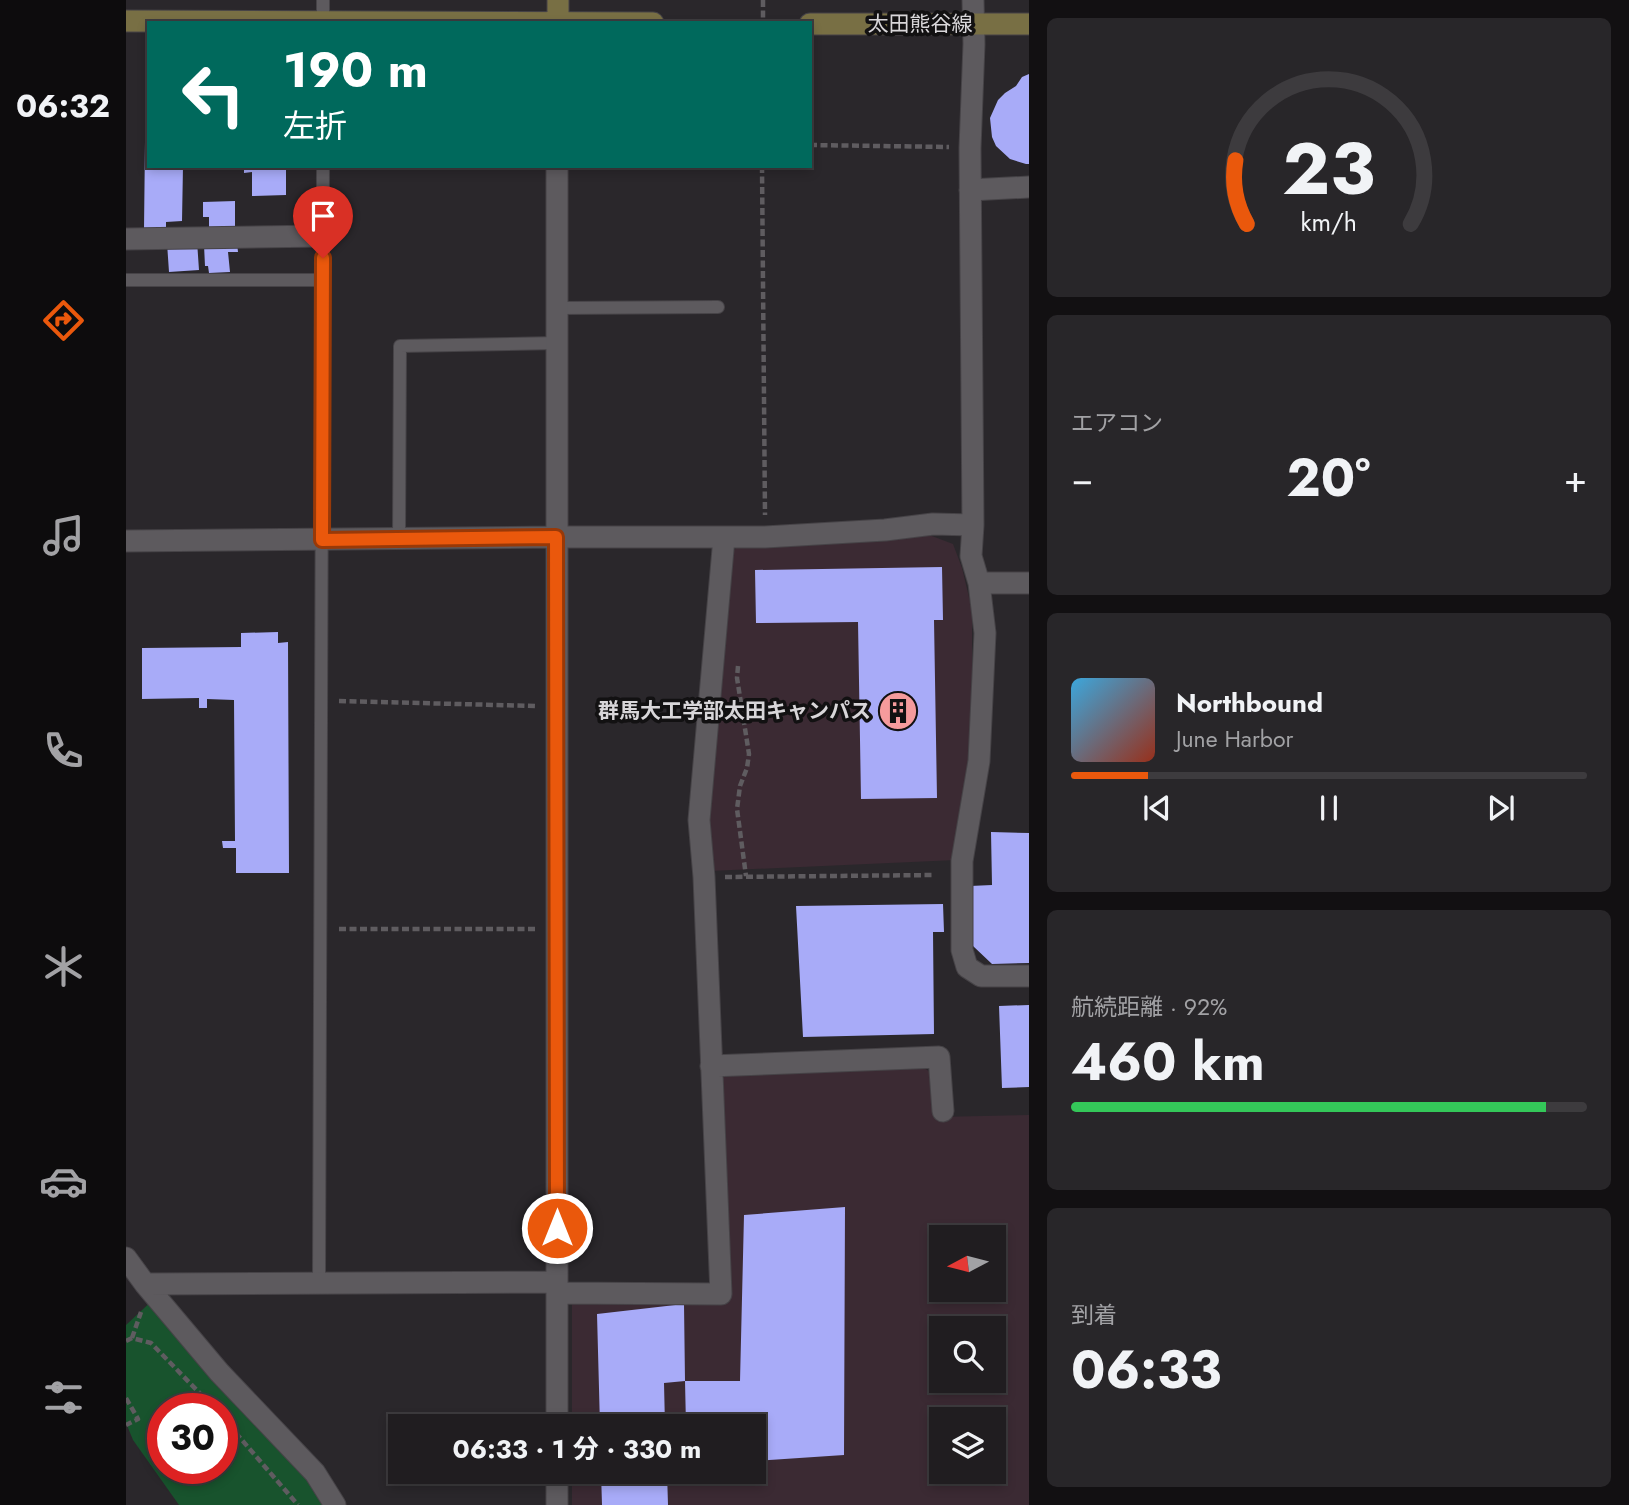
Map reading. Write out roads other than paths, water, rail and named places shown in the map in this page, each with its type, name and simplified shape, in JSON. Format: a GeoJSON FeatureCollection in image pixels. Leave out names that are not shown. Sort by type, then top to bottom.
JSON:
{"type":"FeatureCollection","features":[{"type":"Feature","properties":{"kind":"main road"},"geometry":{"type":"LineString","coordinates":[[558,0],[558,21]]}},
{"type":"Feature","properties":{"kind":"main road"},"geometry":{"type":"LineString","coordinates":[[126,21],[323,15],[524,21]]}},
{"type":"Feature","properties":{"kind":"main road","name":"太田熊谷線"},"geometry":{"type":"LineString","coordinates":[[812,24],[1029,24]]}},
{"type":"Feature","properties":{"kind":"street"},"geometry":{"type":"LineString","coordinates":[[973,0],[970,148],[971,556],[979,583],[985,633],[979,761],[962,861],[962,950],[967,967],[981,976],[1029,976]]}},
{"type":"Feature","properties":{"kind":"street"},"geometry":{"type":"LineString","coordinates":[[557,168],[557,1414]]}},
{"type":"Feature","properties":{"kind":"street"},"geometry":{"type":"LineString","coordinates":[[970,190],[1029,187]]}},
{"type":"Feature","properties":{"kind":"street"},"geometry":{"type":"LineString","coordinates":[[126,239],[323,236]]}},
{"type":"Feature","properties":{"kind":"street"},"geometry":{"type":"LineString","coordinates":[[126,541],[723,538],[885,530],[933,524],[973,525]]}},
{"type":"Feature","properties":{"kind":"street"},"geometry":{"type":"LineString","coordinates":[[145,1284],[319,1283],[722,1294],[704,877],[699,820],[723,538]]}},
{"type":"Feature","properties":{"kind":"street"},"geometry":{"type":"LineString","coordinates":[[979,583],[1029,583]]}},
{"type":"Feature","properties":{"kind":"street"},"geometry":{"type":"LineString","coordinates":[[711,1066],[939,1057],[943,1111]]}},
{"type":"Feature","properties":{"kind":"street"},"geometry":{"type":"LineString","coordinates":[[126,1258],[219,1372],[315,1474],[335,1505]]}},
{"type":"Feature","properties":{"kind":"street"},"geometry":{"type":"LineString","coordinates":[[557,1484],[557,1505]]}},
{"type":"Feature","properties":{"kind":"lane"},"geometry":{"type":"LineString","coordinates":[[319,1283],[323,168]]}},
{"type":"Feature","properties":{"kind":"lane"},"geometry":{"type":"LineString","coordinates":[[126,280],[323,279]]}},
{"type":"Feature","properties":{"kind":"lane"},"geometry":{"type":"LineString","coordinates":[[557,308],[718,306]]}},
{"type":"Feature","properties":{"kind":"lane"},"geometry":{"type":"LineString","coordinates":[[398,539],[400,346],[557,343]]}},
{"type":"Feature","properties":{"kind":"place","name":"群馬大工学部太田キャンパス"},"geometry":{"type":"Point","coordinates":[898,711]}}]}
